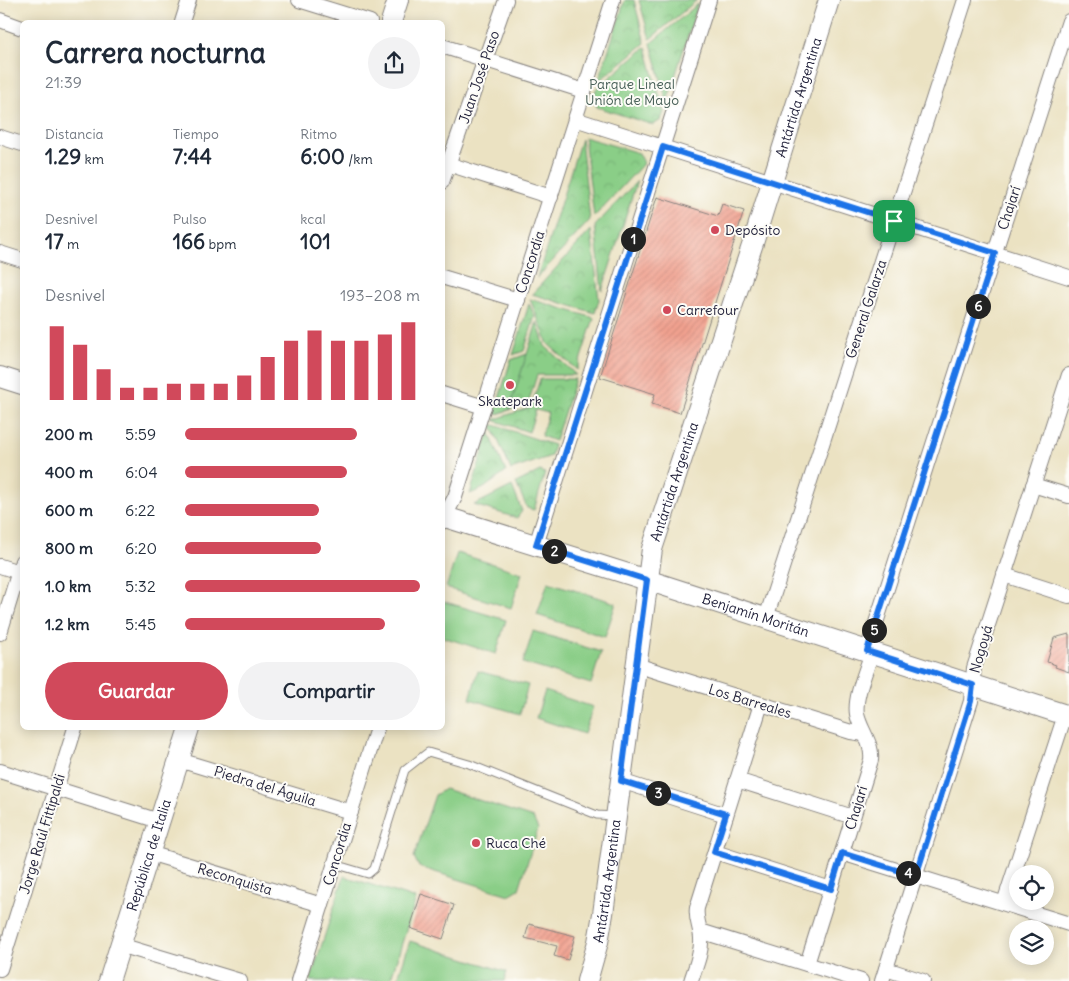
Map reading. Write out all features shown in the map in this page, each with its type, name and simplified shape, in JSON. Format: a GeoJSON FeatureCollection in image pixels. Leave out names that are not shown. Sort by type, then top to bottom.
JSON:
{"type":"FeatureCollection","features":[{"type":"Feature","properties":{"kind":"main road"},"geometry":{"type":"LineString","coordinates":[[391,20],[398,0]]}},
{"type":"Feature","properties":{"kind":"main road","name":"Antártida Argentina"},"geometry":{"type":"LineString","coordinates":[[591,980],[601,929],[647,580],[656,538],[829,0]]}},
{"type":"Feature","properties":{"kind":"main road"},"geometry":{"type":"LineString","coordinates":[[0,377],[20,383]]}},
{"type":"Feature","properties":{"kind":"main road","name":"Benjamín Moritán"},"geometry":{"type":"LineString","coordinates":[[445,518],[647,580],[1067,715]]}},
{"type":"Feature","properties":{"kind":"main road","name":"República de Italia"},"geometry":{"type":"LineString","coordinates":[[109,981],[188,730]]}},
{"type":"Feature","properties":{"kind":"street"},"geometry":{"type":"LineString","coordinates":[[183,20],[189,0]]}},
{"type":"Feature","properties":{"kind":"street"},"geometry":{"type":"LineString","coordinates":[[299,0],[364,20]]}},
{"type":"Feature","properties":{"kind":"street","name":"Juan José Paso"},"geometry":{"type":"LineString","coordinates":[[446,163],[506,0]]}},
{"type":"Feature","properties":{"kind":"street","name":"Concordia"},"geometry":{"type":"LineString","coordinates":[[445,516],[455,497],[613,0]]}},
{"type":"Feature","properties":{"kind":"street"},"geometry":{"type":"LineString","coordinates":[[536,545],[709,0]]}},
{"type":"Feature","properties":{"kind":"street","name":"General Galarza"},"geometry":{"type":"LineString","coordinates":[[766,618],[965,0]]}},
{"type":"Feature","properties":{"kind":"street"},"geometry":{"type":"LineString","coordinates":[[0,20],[20,27]]}},
{"type":"Feature","properties":{"kind":"street","name":"Chajarí"},"geometry":{"type":"LineString","coordinates":[[807,964],[872,755],[870,745],[857,717],[856,706],[870,652],[1069,22]]}},
{"type":"Feature","properties":{"kind":"street"},"geometry":{"type":"LineString","coordinates":[[445,47],[584,91]]}},
{"type":"Feature","properties":{"kind":"street"},"geometry":{"type":"LineString","coordinates":[[576,119],[1069,277]]}},
{"type":"Feature","properties":{"kind":"street"},"geometry":{"type":"LineString","coordinates":[[0,137],[20,143]]}},
{"type":"Feature","properties":{"kind":"street"},"geometry":{"type":"LineString","coordinates":[[446,163],[551,197]]}},
{"type":"Feature","properties":{"kind":"street"},"geometry":{"type":"LineString","coordinates":[[0,253],[20,259]]}},
{"type":"Feature","properties":{"kind":"street"},"geometry":{"type":"LineString","coordinates":[[445,278],[518,300]]}},
{"type":"Feature","properties":{"kind":"street","name":"Nogoyá"},"geometry":{"type":"LineString","coordinates":[[884,975],[971,701],[974,668],[1067,390],[1069,375]]}},
{"type":"Feature","properties":{"kind":"street"},"geometry":{"type":"LineString","coordinates":[[445,395],[484,407]]}},
{"type":"Feature","properties":{"kind":"street"},"geometry":{"type":"LineString","coordinates":[[1034,485],[1069,496]]}},
{"type":"Feature","properties":{"kind":"street"},"geometry":{"type":"LineString","coordinates":[[0,566],[20,569]]}},
{"type":"Feature","properties":{"kind":"street"},"geometry":{"type":"LineString","coordinates":[[0,633],[20,572]]}},
{"type":"Feature","properties":{"kind":"street"},"geometry":{"type":"LineString","coordinates":[[1004,575],[1069,596]]}},
{"type":"Feature","properties":{"kind":"street","name":"Los Barreales"},"geometry":{"type":"LineString","coordinates":[[636,665],[851,732],[864,734]]}},
{"type":"Feature","properties":{"kind":"street"},"geometry":{"type":"LineString","coordinates":[[691,981],[700,952],[701,938],[696,912],[761,704]]}},
{"type":"Feature","properties":{"kind":"street"},"geometry":{"type":"LineString","coordinates":[[1004,903],[1067,715]]}},
{"type":"Feature","properties":{"kind":"street","name":"Jorge Raúl Fittipaldi"},"geometry":{"type":"LineString","coordinates":[[0,969],[74,730]]}},
{"type":"Feature","properties":{"kind":"street","name":"Concordia"},"geometry":{"type":"LineString","coordinates":[[298,981],[376,730]]}},
{"type":"Feature","properties":{"kind":"street","name":"Piedra del Águila"},"geometry":{"type":"LineString","coordinates":[[178,760],[350,812]]}},
{"type":"Feature","properties":{"kind":"street"},"geometry":{"type":"LineString","coordinates":[[0,771],[159,821]]}},
{"type":"Feature","properties":{"kind":"street"},"geometry":{"type":"LineString","coordinates":[[737,780],[853,817]]}},
{"type":"Feature","properties":{"kind":"street"},"geometry":{"type":"LineString","coordinates":[[621,781],[726,814]]}},
{"type":"Feature","properties":{"kind":"street"},"geometry":{"type":"LineString","coordinates":[[714,852],[831,889]]}},
{"type":"Feature","properties":{"kind":"street","name":"Reconquista"},"geometry":{"type":"LineString","coordinates":[[149,853],[322,905]]}},
{"type":"Feature","properties":{"kind":"street"},"geometry":{"type":"LineString","coordinates":[[842,853],[1069,924]]}},
{"type":"Feature","properties":{"kind":"street"},"geometry":{"type":"LineString","coordinates":[[700,931],[861,981]]}},
{"type":"Feature","properties":{"kind":"street"},"geometry":{"type":"LineString","coordinates":[[120,945],[240,981]]}},
{"type":"Feature","properties":{"kind":"street"},"geometry":{"type":"LineString","coordinates":[[884,975],[923,981]]}},
{"type":"Feature","properties":{"kind":"lane"},"geometry":{"type":"LineString","coordinates":[[334,864],[368,874],[374,869],[405,770],[428,752],[469,764],[597,815],[616,816]]}},
{"type":"Feature","properties":{"kind":"green space","name":"Parque Lineal Unión de Mayo"},"geometry":{"type":"Polygon","coordinates":[[[625,0],[634,0],[645,43],[598,82],[625,0]]]}},
{"type":"Feature","properties":{"kind":"green space","name":"Parque Lineal Unión de Mayo"},"geometry":{"type":"Polygon","coordinates":[[[639,0],[697,0],[650,39],[639,0]]]}},
{"type":"Feature","properties":{"kind":"green space","name":"Parque Lineal Unión de Mayo"},"geometry":{"type":"Polygon","coordinates":[[[698,4],[667,102],[651,43],[698,4]]]}},
{"type":"Feature","properties":{"kind":"green space","name":"Parque Lineal Unión de Mayo"},"geometry":{"type":"Polygon","coordinates":[[[646,47],[664,112],[661,120],[653,125],[597,107],[593,100],[596,89],[646,47]]]}},
{"type":"Feature","properties":{"kind":"green space","name":"Parque Lineal Unión de Mayo"},"geometry":{"type":"Polygon","coordinates":[[[584,137],[639,153],[643,161],[642,165],[594,217],[584,137]]]}},
{"type":"Feature","properties":{"kind":"green space","name":"Parque Lineal Unión de Mayo"},"geometry":{"type":"Polygon","coordinates":[[[581,139],[590,220],[537,278],[581,139]]]}},
{"type":"Feature","properties":{"kind":"green space"},"geometry":{"type":"Polygon","coordinates":[[[637,181],[602,291],[595,226],[637,181]]]}},
{"type":"Feature","properties":{"kind":"green space"},"geometry":{"type":"Polygon","coordinates":[[[591,230],[599,300],[595,313],[532,294],[591,230]]]}},
{"type":"Feature","properties":{"kind":"green space"},"geometry":{"type":"Polygon","coordinates":[[[530,299],[594,318],[577,370],[548,344],[530,299]]]}},
{"type":"Feature","properties":{"kind":"green space"},"geometry":{"type":"Polygon","coordinates":[[[529,304],[535,316],[524,351],[513,355],[529,304]]]}},
{"type":"Feature","properties":{"kind":"green space"},"geometry":{"type":"Polygon","coordinates":[[[537,322],[545,346],[576,375],[537,375],[528,404],[494,415],[511,360],[527,354],[537,322]]]}},
{"type":"Feature","properties":{"kind":"green space","name":"Skatepark"},"geometry":{"type":"Polygon","coordinates":[[[527,354],[509,410],[494,415],[511,360],[527,354]]]}},
{"type":"Feature","properties":{"kind":"green space"},"geometry":{"type":"Polygon","coordinates":[[[540,379],[575,379],[555,441],[541,436],[548,413],[536,410],[529,432],[493,420],[531,407],[540,379]]]}},
{"type":"Feature","properties":{"kind":"green space"},"geometry":{"type":"Polygon","coordinates":[[[491,424],[554,445],[551,456],[511,470],[491,424]]]}},
{"type":"Feature","properties":{"kind":"green space"},"geometry":{"type":"Polygon","coordinates":[[[489,432],[506,472],[484,488],[470,494],[489,432]]]}},
{"type":"Feature","properties":{"kind":"green space"},"geometry":{"type":"Polygon","coordinates":[[[540,471],[545,473],[534,510],[527,508],[516,483],[540,471]]]}},
{"type":"Feature","properties":{"kind":"green space"},"geometry":{"type":"Polygon","coordinates":[[[512,486],[522,511],[517,518],[474,505],[512,486]]]}},
{"type":"Feature","properties":{"kind":"green space"},"geometry":{"type":"Polygon","coordinates":[[[457,553],[522,573],[511,608],[446,588],[457,553]]]}},
{"type":"Feature","properties":{"kind":"green space"},"geometry":{"type":"Polygon","coordinates":[[[548,582],[616,603],[605,637],[537,615],[548,582]]]}},
{"type":"Feature","properties":{"kind":"green space"},"geometry":{"type":"Polygon","coordinates":[[[445,602],[506,620],[496,654],[445,638],[445,602]]]}},
{"type":"Feature","properties":{"kind":"green space"},"geometry":{"type":"Polygon","coordinates":[[[533,631],[601,652],[591,684],[523,663],[533,631]]]}},
{"type":"Feature","properties":{"kind":"green space"},"geometry":{"type":"Polygon","coordinates":[[[478,671],[528,685],[520,714],[470,699],[478,671]]]}},
{"type":"Feature","properties":{"kind":"green space"},"geometry":{"type":"Polygon","coordinates":[[[545,691],[593,707],[584,734],[536,718],[545,691]]]}},
{"type":"Feature","properties":{"kind":"green space","name":"Ruca Ché"},"geometry":{"type":"Polygon","coordinates":[[[445,789],[533,818],[538,829],[519,889],[509,895],[419,867],[414,857],[435,795],[445,789]]]}},
{"type":"Feature","properties":{"kind":"green space"},"geometry":{"type":"Polygon","coordinates":[[[344,876],[416,899],[390,981],[310,981],[344,876]]]}},
{"type":"Feature","properties":{"kind":"green space"},"geometry":{"type":"Polygon","coordinates":[[[410,941],[507,972],[504,981],[397,981],[410,941]]]}},
{"type":"Feature","properties":{"kind":"building","name":"Carrefour"},"geometry":{"type":"Polygon","coordinates":[[[657,197],[718,216],[722,204],[744,211],[680,413],[652,404],[655,394],[600,377],[657,197]]]}},
{"type":"Feature","properties":{"kind":"building"},"geometry":{"type":"Polygon","coordinates":[[[1069,634],[1069,672],[1047,662],[1054,638],[1069,634]]]}},
{"type":"Feature","properties":{"kind":"building"},"geometry":{"type":"Polygon","coordinates":[[[421,894],[454,905],[443,939],[410,928],[421,894]]]}},
{"type":"Feature","properties":{"kind":"building"},"geometry":{"type":"Polygon","coordinates":[[[529,924],[575,936],[568,960],[554,956],[557,946],[525,938],[529,924]]]}},
{"type":"Feature","properties":{"kind":"place","name":"Depósito"},"geometry":{"type":"Point","coordinates":[715,230]}},
{"type":"Feature","properties":{"kind":"place","name":"Carrefour"},"geometry":{"type":"Point","coordinates":[667,310]}},
{"type":"Feature","properties":{"kind":"place","name":"Skatepark"},"geometry":{"type":"Point","coordinates":[510,385]}},
{"type":"Feature","properties":{"kind":"place","name":"Ruca Ché"},"geometry":{"type":"Point","coordinates":[476,843]}},
{"type":"Feature","properties":{"kind":"route"},"geometry":{"type":"LineString","coordinates":[[663,147],[894,221],[995,253],[867,651],[973,685],[973,692],[916,876],[842,853],[831,889],[714,852],[726,814],[621,781],[647,580],[536,545],[663,147]]}}]}
